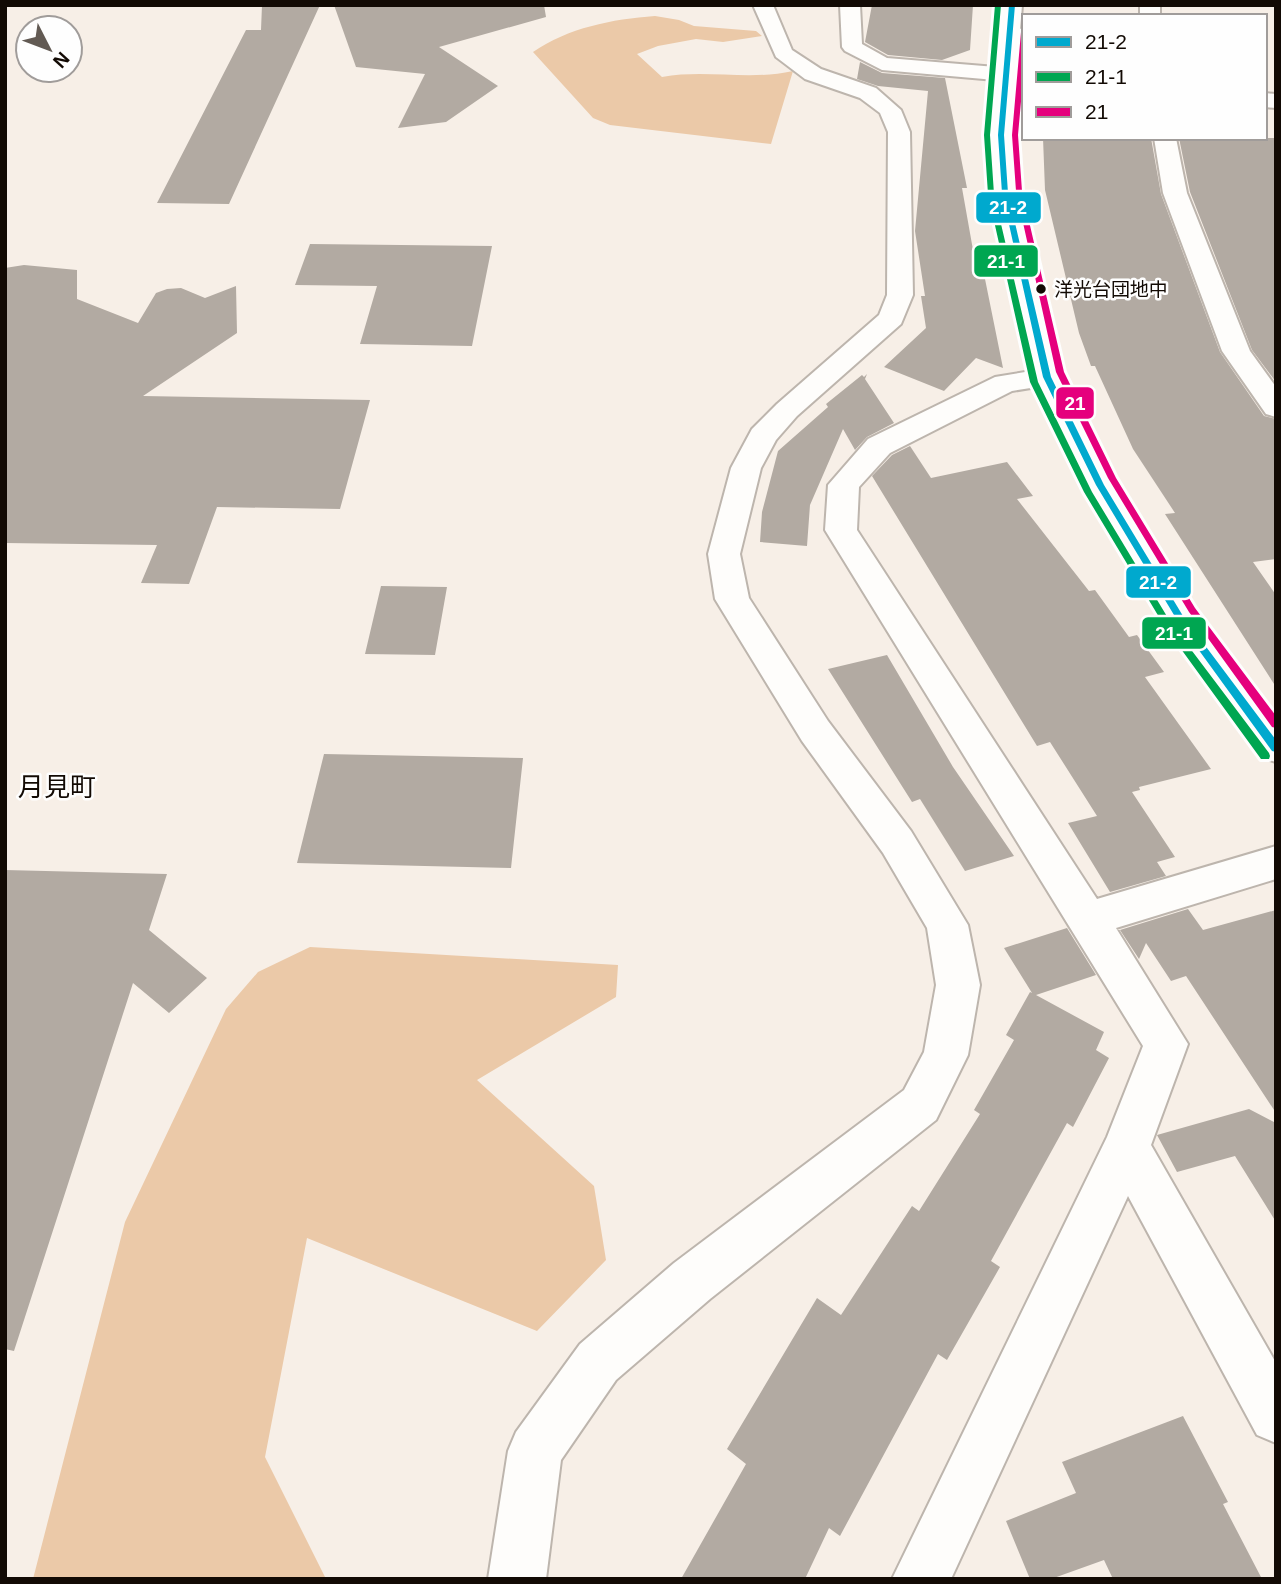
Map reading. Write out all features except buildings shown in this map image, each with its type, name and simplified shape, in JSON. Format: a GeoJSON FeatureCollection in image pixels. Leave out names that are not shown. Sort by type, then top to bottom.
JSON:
{"type":"FeatureCollection","features":[{"type":"Feature","properties":{"kind":"street"},"geometry":{"type":"LineString","coordinates":[[517,1579],[535,1451],[597,1363],[692,1281],[920,1105],[946,1055],[958,985],[947,925],[897,842],[815,731],[732,599],[724,554],[746,468],[763,436],[787,410],[873,336],[891,317],[900,295],[898,132],[890,110],[868,93],[813,74],[783,53],[762,5]]}},
{"type":"Feature","properties":{"kind":"street"},"geometry":{"type":"LineString","coordinates":[[850,5],[852,47],[882,64],[1015,76]]}},
{"type":"Feature","properties":{"kind":"street"},"geometry":{"type":"LineString","coordinates":[[1012,5],[1015,76],[1001,135],[1004,193],[1046,377],[1100,485],[1180,618],[1276,748]]}},
{"type":"Feature","properties":{"kind":"street"},"geometry":{"type":"LineString","coordinates":[[1165,140],[1175,193],[1236,351],[1276,408]]}},
{"type":"Feature","properties":{"kind":"street"},"geometry":{"type":"LineString","coordinates":[[921,1579],[1127,1147],[1166,1044],[841,530],[844,485],[879,446],[1005,383],[1046,377]]}},
{"type":"Feature","properties":{"kind":"street"},"geometry":{"type":"LineString","coordinates":[[1089,919],[1276,862]]}},
{"type":"Feature","properties":{"kind":"street"},"geometry":{"type":"LineString","coordinates":[[1127,1147],[1276,1416]]}},
{"type":"Feature","properties":{"kind":"shaded area"},"geometry":{"type":"Polygon","coordinates":[[[655,16],[694,26],[756,31],[762,36],[723,42],[696,39],[658,46],[637,54],[662,77],[695,74],[760,75],[793,71],[771,144],[610,125],[593,118],[533,52],[561,37],[591,26],[655,16]]]}},
{"type":"Feature","properties":{"kind":"shaded area"},"geometry":{"type":"Polygon","coordinates":[[[310,947],[618,965],[616,997],[477,1080],[594,1186],[606,1260],[537,1331],[307,1238],[265,1457],[326,1579],[33,1579],[125,1222],[226,1009],[258,972],[310,947]]]}},
{"type":"Feature","properties":{"kind":"transit line","name":"21-1"},"geometry":{"type":"LineString","coordinates":[[998,5],[987,135],[991,194],[1034,382],[1088,492],[1168,625],[1265,756]]}},
{"type":"Feature","properties":{"kind":"transit line","name":"21-2"},"geometry":{"type":"LineString","coordinates":[[1012,5],[1001,135],[1005,193],[1047,377],[1100,485],[1180,618],[1276,748]]}},
{"type":"Feature","properties":{"kind":"transit line","name":"21"},"geometry":{"type":"LineString","coordinates":[[1022,55],[1015,135],[1019,191],[1060,372],[1112,478],[1192,610],[1276,724]]}},
{"type":"Feature","properties":{"kind":"place","name":"洋光台団地中"},"geometry":{"type":"Point","coordinates":[1041,289]}},
{"type":"Feature","properties":{"kind":"district","name":"月見町"},"geometry":{"type":"Point","coordinates":[57,787]}}]}
